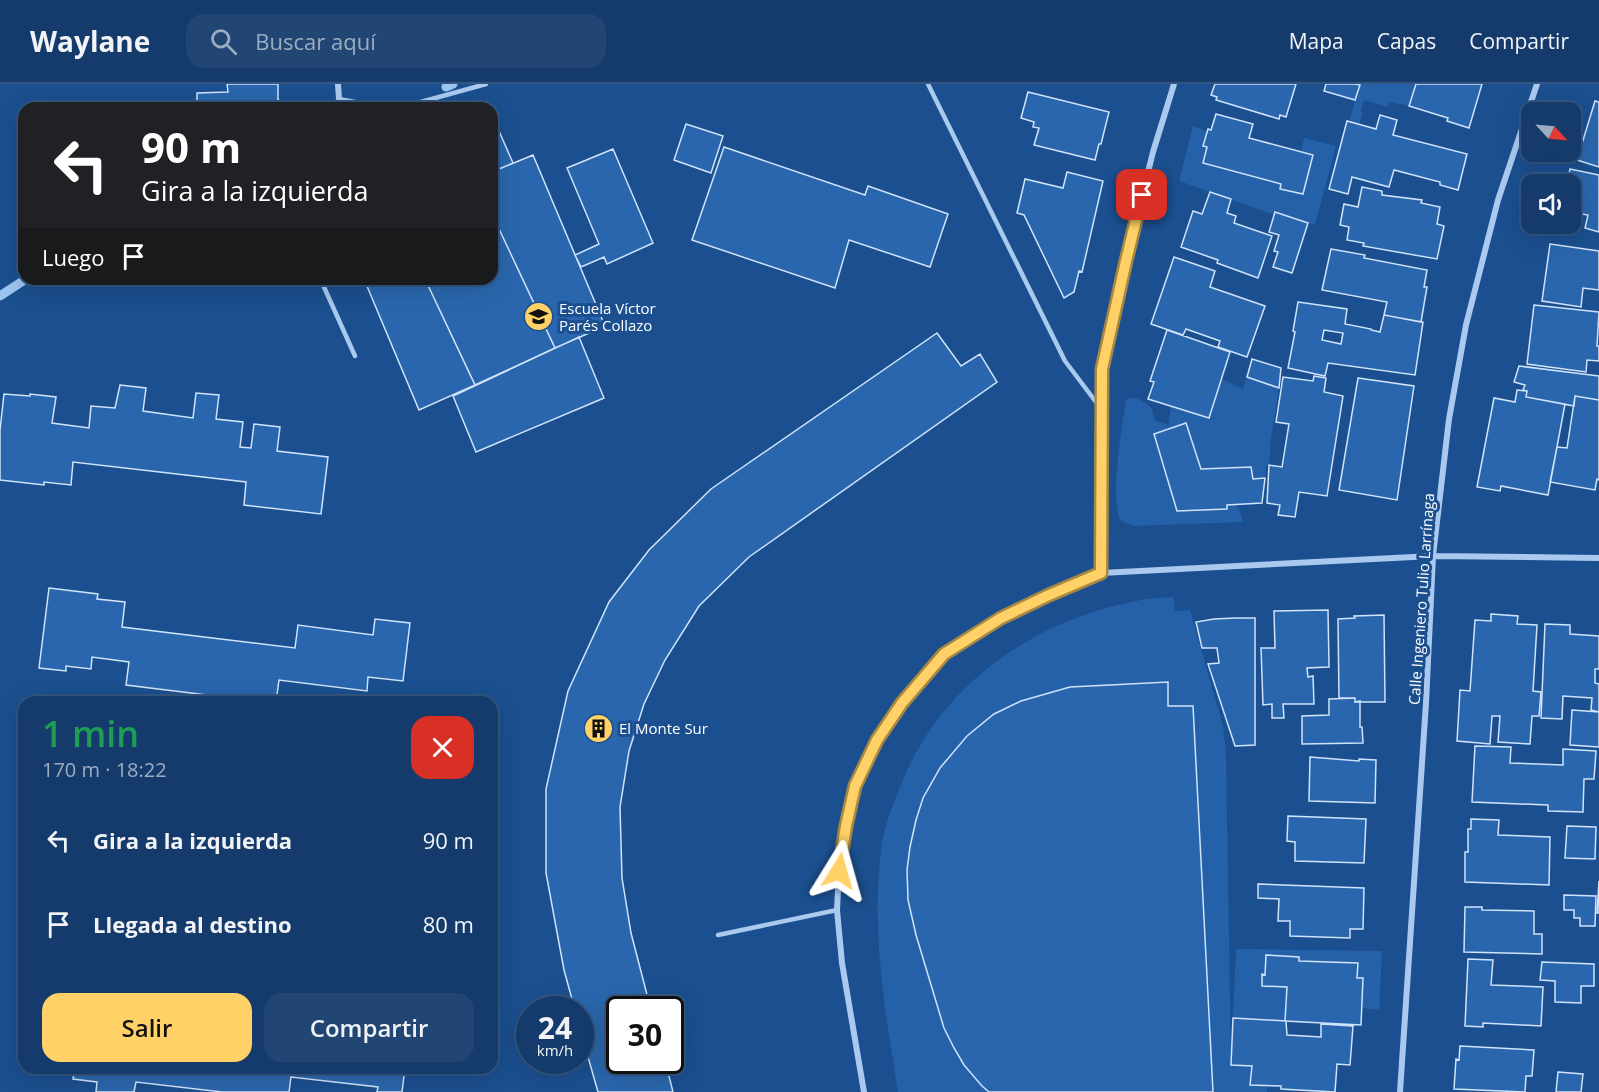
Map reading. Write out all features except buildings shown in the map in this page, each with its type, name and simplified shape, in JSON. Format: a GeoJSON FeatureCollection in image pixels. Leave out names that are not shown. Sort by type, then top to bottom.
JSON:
{"type":"FeatureCollection","features":[{"type":"Feature","properties":{"kind":"street"},"geometry":{"type":"LineString","coordinates":[[338,84],[339,99]]}},
{"type":"Feature","properties":{"kind":"street"},"geometry":{"type":"LineString","coordinates":[[1101,573],[1102,369],[1153,152],[1174,84]]}},
{"type":"Feature","properties":{"kind":"street","name":"Calle Ingeniero Tulio Larrínaga"},"geometry":{"type":"LineString","coordinates":[[1400,1092],[1426,703],[1433,556],[1449,419],[1466,325],[1498,200],[1537,84]]}},
{"type":"Feature","properties":{"kind":"street"},"geometry":{"type":"LineString","coordinates":[[864,1092],[842,963],[837,910],[839,871],[846,826],[855,786],[877,740],[902,703],[944,654],[1001,618],[1101,573],[1433,556],[1599,558]]}},
{"type":"Feature","properties":{"kind":"lane"},"geometry":{"type":"LineString","coordinates":[[421,102],[486,84]]}},
{"type":"Feature","properties":{"kind":"lane"},"geometry":{"type":"LineString","coordinates":[[928,84],[1065,361],[1102,410]]}},
{"type":"Feature","properties":{"kind":"lane"},"geometry":{"type":"LineString","coordinates":[[339,99],[355,102]]}},
{"type":"Feature","properties":{"kind":"lane"},"geometry":{"type":"LineString","coordinates":[[324,285],[355,356]]}},
{"type":"Feature","properties":{"kind":"lane"},"geometry":{"type":"LineString","coordinates":[[718,935],[837,910]]}},
{"type":"Feature","properties":{"kind":"shaded area"},"geometry":{"type":"Polygon","coordinates":[[[1360,84],[1416,84],[1409,106],[1390,102],[1387,107],[1364,100],[1359,125],[1349,122],[1360,84]]]}},
{"type":"Feature","properties":{"kind":"shaded area"},"geometry":{"type":"Polygon","coordinates":[[[1193,126],[1207,131],[1203,146],[1207,147],[1204,163],[1281,184],[1280,189],[1303,194],[1313,156],[1301,152],[1304,138],[1336,146],[1315,225],[1276,213],[1275,215],[1179,181],[1193,126]]]}},
{"type":"Feature","properties":{"kind":"shaded area"},"geometry":{"type":"Polygon","coordinates":[[[1247,377],[1279,388],[1269,465],[1266,466],[1265,478],[1253,479],[1251,467],[1201,469],[1186,423],[1154,434],[1177,510],[1227,509],[1227,505],[1235,504],[1243,522],[1132,526],[1120,520],[1117,508],[1116,478],[1126,400],[1137,398],[1143,401],[1152,408],[1154,419],[1167,424],[1168,428],[1171,406],[1209,418],[1222,379],[1243,389],[1247,377]]]}},
{"type":"Feature","properties":{"kind":"shaded area"},"geometry":{"type":"Polygon","coordinates":[[[1173,597],[1175,611],[1190,610],[1223,726],[1226,752],[1231,1065],[1252,1066],[1251,1085],[1267,1086],[1267,1092],[898,1092],[888,1030],[878,936],[879,874],[887,822],[917,750],[940,717],[966,688],[996,662],[1029,640],[1064,623],[1102,609],[1145,599],[1173,597]]]}},
{"type":"Feature","properties":{"kind":"shaded area"},"geometry":{"type":"Polygon","coordinates":[[[1236,949],[1382,951],[1379,1010],[1362,1008],[1363,979],[1357,978],[1357,963],[1299,961],[1299,957],[1266,955],[1262,985],[1287,987],[1285,1021],[1233,1018],[1236,949]]]}},
{"type":"Feature","properties":{"kind":"waterway"},"geometry":{"type":"LineString","coordinates":[[446,87],[453,84]]}},
{"type":"Feature","properties":{"kind":"waterway"},"geometry":{"type":"LineString","coordinates":[[0,296],[18,284]]}},
{"type":"Feature","properties":{"kind":"place","name":"Escuela Víctor Parés Collazo"},"geometry":{"type":"Point","coordinates":[538,317]}},
{"type":"Feature","properties":{"kind":"place","name":"El Monte Sur"},"geometry":{"type":"Point","coordinates":[598,728]}},
{"type":"Feature","properties":{"kind":"route"},"geometry":{"type":"LineString","coordinates":[[839,871],[855,786],[877,740],[902,703],[944,654],[1001,618],[1101,573],[1102,369],[1142,195]]}}]}
